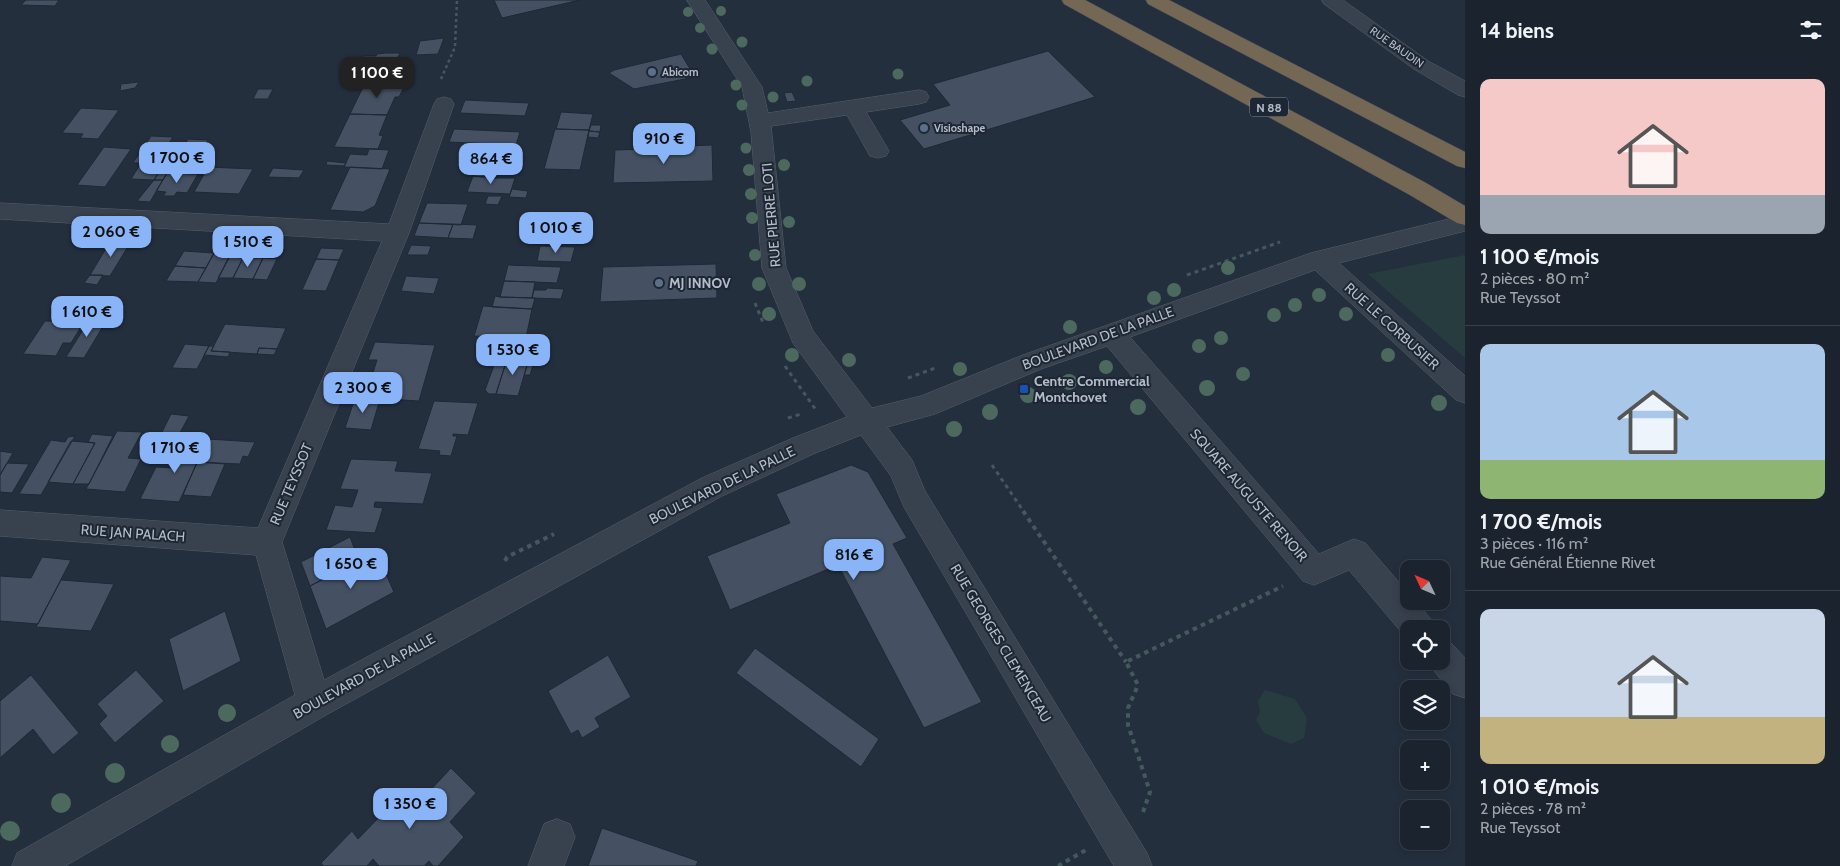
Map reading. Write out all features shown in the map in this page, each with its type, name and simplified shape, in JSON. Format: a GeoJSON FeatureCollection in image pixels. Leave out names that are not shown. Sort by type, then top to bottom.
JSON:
{"type":"FeatureCollection","features":[{"type":"Feature","properties":{"kind":"highway","name":"N 88"},"geometry":{"type":"LineString","coordinates":[[1071,0],[1410,184],[1465,217]]}},
{"type":"Feature","properties":{"kind":"highway"},"geometry":{"type":"LineString","coordinates":[[1155,0],[1465,161]]}},
{"type":"Feature","properties":{"kind":"street","name":"RUE PIERRE LOTI"},"geometry":{"type":"LineString","coordinates":[[696,0],[752,87],[766,160],[774,268],[802,336],[866,421]]}},
{"type":"Feature","properties":{"kind":"street","name":"RUE BAUDIN"},"geometry":{"type":"LineString","coordinates":[[1331,0],[1421,65],[1465,90]]}},
{"type":"Feature","properties":{"kind":"street"},"geometry":{"type":"LineString","coordinates":[[760,121],[919,97]]}},
{"type":"Feature","properties":{"kind":"street","name":"RUE TEYSSOT"},"geometry":{"type":"LineString","coordinates":[[314,703],[267,542],[397,234],[444,104]]}},
{"type":"Feature","properties":{"kind":"street"},"geometry":{"type":"LineString","coordinates":[[853,107],[878,151]]}},
{"type":"Feature","properties":{"kind":"street"},"geometry":{"type":"LineString","coordinates":[[0,211],[397,234]]}},
{"type":"Feature","properties":{"kind":"street","name":"BOULEVARD DE LA PALLE"},"geometry":{"type":"LineString","coordinates":[[30,866],[314,703],[712,487],[803,446],[866,421],[925,406],[1015,368],[1319,260],[1465,223]]}},
{"type":"Feature","properties":{"kind":"street","name":"RUE LE CORBUSIER"},"geometry":{"type":"LineString","coordinates":[[1319,260],[1465,392]]}},
{"type":"Feature","properties":{"kind":"street","name":"SQUARE AUGUSTE RENOIR"},"geometry":{"type":"LineString","coordinates":[[1110,333],[1314,570],[1354,553],[1411,620]]}},
{"type":"Feature","properties":{"kind":"street","name":"RUE GEORGES CLEMENCEAU"},"geometry":{"type":"LineString","coordinates":[[866,421],[902,469],[914,498],[1134,866]]}},
{"type":"Feature","properties":{"kind":"street","name":"RUE JAN PALACH"},"geometry":{"type":"LineString","coordinates":[[0,523],[267,542]]}},
{"type":"Feature","properties":{"kind":"street"},"geometry":{"type":"LineString","coordinates":[[1450,665],[1465,682]]}},
{"type":"Feature","properties":{"kind":"path"},"geometry":{"type":"LineString","coordinates":[[441,79],[455,47],[457,0]]}},
{"type":"Feature","properties":{"kind":"path"},"geometry":{"type":"LineString","coordinates":[[992,465],[1126,662],[1138,685],[1128,708],[1128,725],[1150,792],[1142,814],[1115,834]]}},
{"type":"Feature","properties":{"kind":"path"},"geometry":{"type":"LineString","coordinates":[[1126,662],[1314,570]]}},
{"type":"Feature","properties":{"kind":"green space"},"geometry":{"type":"Polygon","coordinates":[[[1465,255],[1465,358],[1368,274],[1465,255]]]}},
{"type":"Feature","properties":{"kind":"green space"},"geometry":{"type":"Polygon","coordinates":[[[1265,690],[1295,699],[1307,718],[1304,738],[1291,744],[1264,733],[1256,720],[1260,712],[1258,701],[1265,690]]]}},
{"type":"Feature","properties":{"kind":"building"},"geometry":{"type":"Polygon","coordinates":[[[26,0],[59,0],[55,6],[21,5],[26,0]]]}},
{"type":"Feature","properties":{"kind":"building"},"geometry":{"type":"Polygon","coordinates":[[[494,0],[580,0],[502,18],[494,0]]]}},
{"type":"Feature","properties":{"kind":"building"},"geometry":{"type":"Polygon","coordinates":[[[444,38],[438,54],[416,55],[420,41],[444,38]]]}},
{"type":"Feature","properties":{"kind":"building"},"geometry":{"type":"Polygon","coordinates":[[[1048,51],[1095,97],[924,149],[900,120],[950,105],[933,84],[1048,51]]]}},
{"type":"Feature","properties":{"kind":"building"},"geometry":{"type":"Polygon","coordinates":[[[400,53],[390,74],[387,74],[382,84],[351,82],[364,56],[376,56],[377,54],[400,53]]]}},
{"type":"Feature","properties":{"kind":"building","name":"Abicom"},"geometry":{"type":"Polygon","coordinates":[[[681,54],[695,77],[634,89],[609,73],[614,70],[681,54]]]}},
{"type":"Feature","properties":{"kind":"building"},"geometry":{"type":"Polygon","coordinates":[[[139,82],[135,88],[120,91],[121,84],[139,82]]]}},
{"type":"Feature","properties":{"kind":"building"},"geometry":{"type":"Polygon","coordinates":[[[365,83],[405,85],[399,97],[395,97],[387,115],[350,114],[365,83]]]}},
{"type":"Feature","properties":{"kind":"building"},"geometry":{"type":"Polygon","coordinates":[[[258,89],[273,89],[268,99],[253,99],[258,89]]]}},
{"type":"Feature","properties":{"kind":"building"},"geometry":{"type":"Polygon","coordinates":[[[792,92],[796,101],[787,102],[784,93],[792,92]]]}},
{"type":"Feature","properties":{"kind":"building"},"geometry":{"type":"Polygon","coordinates":[[[465,100],[529,103],[525,116],[460,113],[465,100]]]}},
{"type":"Feature","properties":{"kind":"building"},"geometry":{"type":"Polygon","coordinates":[[[81,108],[119,110],[98,139],[80,138],[83,134],[62,133],[81,108]]]}},
{"type":"Feature","properties":{"kind":"building"},"geometry":{"type":"Polygon","coordinates":[[[561,112],[593,114],[589,130],[556,129],[561,112]]]}},
{"type":"Feature","properties":{"kind":"building"},"geometry":{"type":"Polygon","coordinates":[[[350,114],[387,115],[379,135],[383,136],[378,149],[334,147],[350,114]]]}},
{"type":"Feature","properties":{"kind":"building"},"geometry":{"type":"Polygon","coordinates":[[[591,125],[601,125],[600,132],[589,131],[591,125]]]}},
{"type":"Feature","properties":{"kind":"building"},"geometry":{"type":"Polygon","coordinates":[[[454,129],[520,132],[516,145],[449,142],[454,129]]]}},
{"type":"Feature","properties":{"kind":"building"},"geometry":{"type":"Polygon","coordinates":[[[555,129],[589,130],[580,170],[544,169],[555,129]]]}},
{"type":"Feature","properties":{"kind":"building"},"geometry":{"type":"Polygon","coordinates":[[[589,131],[600,132],[598,138],[588,137],[589,131]]]}},
{"type":"Feature","properties":{"kind":"building"},"geometry":{"type":"Polygon","coordinates":[[[151,136],[173,137],[159,158],[167,159],[154,180],[131,179],[141,163],[133,163],[151,136]]]}},
{"type":"Feature","properties":{"kind":"building"},"geometry":{"type":"Polygon","coordinates":[[[188,139],[208,140],[202,151],[211,152],[205,163],[200,163],[196,169],[201,169],[198,174],[167,173],[188,139]]]}},
{"type":"Feature","properties":{"kind":"building"},"geometry":{"type":"Polygon","coordinates":[[[712,145],[713,181],[613,183],[615,150],[685,148],[686,146],[712,145]]]}},
{"type":"Feature","properties":{"kind":"building"},"geometry":{"type":"Polygon","coordinates":[[[104,147],[131,149],[105,187],[77,185],[104,147]]]}},
{"type":"Feature","properties":{"kind":"building"},"geometry":{"type":"Polygon","coordinates":[[[369,149],[389,150],[382,169],[344,167],[350,154],[367,155],[369,149]]]}},
{"type":"Feature","properties":{"kind":"building"},"geometry":{"type":"Polygon","coordinates":[[[480,154],[503,155],[500,166],[476,166],[480,154]]]}},
{"type":"Feature","properties":{"kind":"building"},"geometry":{"type":"Polygon","coordinates":[[[327,161],[346,163],[344,166],[326,165],[327,161]]]}},
{"type":"Feature","properties":{"kind":"building"},"geometry":{"type":"Polygon","coordinates":[[[164,164],[173,164],[163,180],[154,180],[164,164]]]}},
{"type":"Feature","properties":{"kind":"building"},"geometry":{"type":"Polygon","coordinates":[[[476,166],[500,166],[496,178],[473,176],[476,166]]]}},
{"type":"Feature","properties":{"kind":"building"},"geometry":{"type":"Polygon","coordinates":[[[208,167],[253,169],[239,194],[194,192],[208,167]]]}},
{"type":"Feature","properties":{"kind":"building"},"geometry":{"type":"Polygon","coordinates":[[[350,167],[390,169],[375,206],[363,212],[330,210],[350,167]]]}},
{"type":"Feature","properties":{"kind":"building"},"geometry":{"type":"Polygon","coordinates":[[[273,168],[304,170],[299,178],[268,177],[273,168]]]}},
{"type":"Feature","properties":{"kind":"building"},"geometry":{"type":"Polygon","coordinates":[[[167,173],[198,174],[187,193],[177,192],[174,196],[163,196],[166,192],[156,191],[167,173]]]}},
{"type":"Feature","properties":{"kind":"building"},"geometry":{"type":"Polygon","coordinates":[[[473,176],[515,178],[510,194],[467,192],[473,176]]]}},
{"type":"Feature","properties":{"kind":"building"},"geometry":{"type":"Polygon","coordinates":[[[154,180],[163,180],[150,202],[137,201],[154,180]]]}},
{"type":"Feature","properties":{"kind":"building"},"geometry":{"type":"Polygon","coordinates":[[[512,189],[528,191],[526,198],[509,197],[512,189]]]}},
{"type":"Feature","properties":{"kind":"building"},"geometry":{"type":"Polygon","coordinates":[[[488,196],[502,196],[498,205],[485,204],[488,196]]]}},
{"type":"Feature","properties":{"kind":"building"},"geometry":{"type":"Polygon","coordinates":[[[427,203],[468,204],[461,225],[419,223],[427,203]]]}},
{"type":"Feature","properties":{"kind":"building"},"geometry":{"type":"Polygon","coordinates":[[[419,223],[453,224],[448,238],[414,236],[419,223]]]}},
{"type":"Feature","properties":{"kind":"building"},"geometry":{"type":"Polygon","coordinates":[[[453,224],[477,225],[473,239],[448,238],[453,224]]]}},
{"type":"Feature","properties":{"kind":"building"},"geometry":{"type":"Polygon","coordinates":[[[111,240],[132,240],[110,276],[90,275],[111,240]]]}},
{"type":"Feature","properties":{"kind":"building"},"geometry":{"type":"Polygon","coordinates":[[[411,245],[431,246],[428,255],[407,255],[411,245]]]}},
{"type":"Feature","properties":{"kind":"building"},"geometry":{"type":"Polygon","coordinates":[[[540,246],[575,247],[571,262],[537,261],[540,246]]]}},
{"type":"Feature","properties":{"kind":"building"},"geometry":{"type":"Polygon","coordinates":[[[321,248],[344,249],[339,260],[316,259],[321,248]]]}},
{"type":"Feature","properties":{"kind":"building"},"geometry":{"type":"Polygon","coordinates":[[[184,251],[214,253],[206,268],[175,266],[184,251]]]}},
{"type":"Feature","properties":{"kind":"building"},"geometry":{"type":"Polygon","coordinates":[[[214,253],[231,254],[216,283],[198,282],[214,253]]]}},
{"type":"Feature","properties":{"kind":"building"},"geometry":{"type":"Polygon","coordinates":[[[229,257],[243,258],[233,278],[218,278],[229,257]]]}},
{"type":"Feature","properties":{"kind":"building"},"geometry":{"type":"Polygon","coordinates":[[[243,258],[263,258],[253,279],[233,278],[243,258]]]}},
{"type":"Feature","properties":{"kind":"building"},"geometry":{"type":"Polygon","coordinates":[[[263,258],[277,259],[267,280],[253,279],[263,258]]]}},
{"type":"Feature","properties":{"kind":"building"},"geometry":{"type":"Polygon","coordinates":[[[316,259],[339,260],[326,291],[302,290],[316,259]]]}},
{"type":"Feature","properties":{"kind":"building","name":"MJ INNOV"},"geometry":{"type":"Polygon","coordinates":[[[716,264],[717,298],[600,302],[603,267],[716,264]]]}},
{"type":"Feature","properties":{"kind":"building"},"geometry":{"type":"Polygon","coordinates":[[[508,265],[561,267],[557,283],[504,281],[508,265]]]}},
{"type":"Feature","properties":{"kind":"building"},"geometry":{"type":"Polygon","coordinates":[[[175,266],[206,268],[198,282],[166,281],[175,266]]]}},
{"type":"Feature","properties":{"kind":"building"},"geometry":{"type":"Polygon","coordinates":[[[90,275],[103,275],[97,285],[84,283],[90,275]]]}},
{"type":"Feature","properties":{"kind":"building"},"geometry":{"type":"Polygon","coordinates":[[[406,276],[439,278],[434,294],[401,291],[406,276]]]}},
{"type":"Feature","properties":{"kind":"building"},"geometry":{"type":"Polygon","coordinates":[[[504,281],[535,282],[532,298],[500,297],[504,281]]]}},
{"type":"Feature","properties":{"kind":"building"},"geometry":{"type":"Polygon","coordinates":[[[547,288],[564,289],[561,299],[532,298],[534,290],[546,290],[547,288]]]}},
{"type":"Feature","properties":{"kind":"building"},"geometry":{"type":"Polygon","coordinates":[[[495,296],[535,298],[532,309],[492,307],[495,296]]]}},
{"type":"Feature","properties":{"kind":"building"},"geometry":{"type":"Polygon","coordinates":[[[483,306],[532,309],[526,338],[474,336],[483,306]]]}},
{"type":"Feature","properties":{"kind":"building"},"geometry":{"type":"Polygon","coordinates":[[[91,317],[108,318],[84,358],[66,357],[91,317]]]}},
{"type":"Feature","properties":{"kind":"building"},"geometry":{"type":"Polygon","coordinates":[[[108,318],[115,318],[109,328],[102,328],[108,318]]]}},
{"type":"Feature","properties":{"kind":"building"},"geometry":{"type":"Polygon","coordinates":[[[45,321],[84,322],[71,343],[63,343],[56,356],[23,354],[45,321]]]}},
{"type":"Feature","properties":{"kind":"building"},"geometry":{"type":"Polygon","coordinates":[[[225,324],[286,328],[277,349],[259,348],[257,354],[211,351],[225,324]]]}},
{"type":"Feature","properties":{"kind":"building"},"geometry":{"type":"Polygon","coordinates":[[[375,342],[435,345],[419,401],[354,397],[361,378],[371,379],[377,360],[368,360],[375,342]]]}},
{"type":"Feature","properties":{"kind":"building"},"geometry":{"type":"Polygon","coordinates":[[[185,344],[209,346],[197,369],[172,368],[185,344]]]}},
{"type":"Feature","properties":{"kind":"building"},"geometry":{"type":"Polygon","coordinates":[[[209,346],[214,346],[211,351],[230,352],[228,357],[204,355],[209,346]]]}},
{"type":"Feature","properties":{"kind":"building"},"geometry":{"type":"Polygon","coordinates":[[[259,348],[277,349],[274,355],[257,354],[259,348]]]}},
{"type":"Feature","properties":{"kind":"building"},"geometry":{"type":"Polygon","coordinates":[[[508,356],[529,359],[518,396],[496,394],[508,356]]]}},
{"type":"Feature","properties":{"kind":"building"},"geometry":{"type":"Polygon","coordinates":[[[508,356],[496,394],[489,394],[485,390],[496,360],[508,356]]]}},
{"type":"Feature","properties":{"kind":"building"},"geometry":{"type":"Polygon","coordinates":[[[529,359],[535,359],[530,375],[524,375],[529,359]]]}},
{"type":"Feature","properties":{"kind":"building"},"geometry":{"type":"Polygon","coordinates":[[[355,398],[380,399],[371,430],[345,428],[355,398]]]}},
{"type":"Feature","properties":{"kind":"building"},"geometry":{"type":"Polygon","coordinates":[[[434,401],[478,403],[468,435],[453,434],[453,436],[457,436],[451,456],[439,455],[440,451],[418,449],[434,401]]]}},
{"type":"Feature","properties":{"kind":"building"},"geometry":{"type":"Polygon","coordinates":[[[171,414],[189,416],[174,444],[157,442],[171,414]]]}},
{"type":"Feature","properties":{"kind":"building"},"geometry":{"type":"Polygon","coordinates":[[[117,431],[142,432],[128,458],[141,459],[125,492],[86,489],[117,431]]]}},
{"type":"Feature","properties":{"kind":"building"},"geometry":{"type":"Polygon","coordinates":[[[92,434],[113,436],[89,484],[73,484],[95,443],[88,442],[92,434]]]}},
{"type":"Feature","properties":{"kind":"building"},"geometry":{"type":"Polygon","coordinates":[[[75,436],[41,495],[19,494],[51,440],[65,442],[68,437],[75,436]]]}},
{"type":"Feature","properties":{"kind":"building"},"geometry":{"type":"Polygon","coordinates":[[[187,437],[208,439],[179,502],[140,499],[156,467],[173,468],[187,437]]]}},
{"type":"Feature","properties":{"kind":"building"},"geometry":{"type":"Polygon","coordinates":[[[208,439],[255,442],[248,457],[243,456],[240,464],[197,462],[208,439]]]}},
{"type":"Feature","properties":{"kind":"building"},"geometry":{"type":"Polygon","coordinates":[[[71,441],[95,443],[73,484],[48,482],[71,441]]]}},
{"type":"Feature","properties":{"kind":"building"},"geometry":{"type":"Polygon","coordinates":[[[0,451],[13,453],[0,475],[0,451]]]}},
{"type":"Feature","properties":{"kind":"building"},"geometry":{"type":"Polygon","coordinates":[[[351,459],[398,461],[395,471],[432,473],[423,504],[375,502],[374,507],[383,508],[375,533],[326,530],[335,505],[352,507],[358,490],[340,489],[351,459]]]}},
{"type":"Feature","properties":{"kind":"building"},"geometry":{"type":"Polygon","coordinates":[[[197,462],[225,464],[211,497],[183,495],[197,462]]]}},
{"type":"Feature","properties":{"kind":"building"},"geometry":{"type":"Polygon","coordinates":[[[7,463],[29,464],[12,493],[0,492],[0,475],[7,463]]]}},
{"type":"Feature","properties":{"kind":"building"},"geometry":{"type":"Polygon","coordinates":[[[851,465],[868,472],[907,538],[893,544],[982,702],[924,728],[838,565],[730,610],[707,556],[790,523],[776,494],[851,465]]]}},
{"type":"Feature","properties":{"kind":"building"},"geometry":{"type":"Polygon","coordinates":[[[350,537],[356,553],[348,557],[351,565],[310,586],[301,562],[350,537]]]}},
{"type":"Feature","properties":{"kind":"building"},"geometry":{"type":"Polygon","coordinates":[[[376,552],[394,592],[326,629],[310,586],[376,552]]]}},
{"type":"Feature","properties":{"kind":"building"},"geometry":{"type":"Polygon","coordinates":[[[42,557],[71,560],[38,624],[0,621],[0,576],[31,578],[42,557]]]}},
{"type":"Feature","properties":{"kind":"building"},"geometry":{"type":"Polygon","coordinates":[[[61,580],[114,584],[91,631],[36,627],[61,580]]]}},
{"type":"Feature","properties":{"kind":"building"},"geometry":{"type":"Polygon","coordinates":[[[225,611],[241,661],[183,691],[169,639],[225,611]]]}},
{"type":"Feature","properties":{"kind":"building"},"geometry":{"type":"Polygon","coordinates":[[[755,648],[879,739],[861,767],[736,673],[755,648]]]}},
{"type":"Feature","properties":{"kind":"building"},"geometry":{"type":"Polygon","coordinates":[[[608,655],[631,697],[595,718],[600,727],[582,738],[578,730],[571,734],[548,691],[608,655]]]}},
{"type":"Feature","properties":{"kind":"building"},"geometry":{"type":"Polygon","coordinates":[[[136,670],[164,701],[115,743],[99,724],[107,716],[97,704],[136,670]]]}},
{"type":"Feature","properties":{"kind":"building"},"geometry":{"type":"Polygon","coordinates":[[[31,675],[79,733],[53,755],[33,729],[0,758],[0,701],[31,675]]]}},
{"type":"Feature","properties":{"kind":"building"},"geometry":{"type":"Polygon","coordinates":[[[451,768],[476,793],[450,822],[464,837],[438,866],[433,866],[429,861],[424,866],[379,866],[373,859],[367,866],[323,866],[321,863],[352,831],[358,839],[386,810],[392,817],[419,789],[426,795],[451,768]]]}},
{"type":"Feature","properties":{"kind":"building"},"geometry":{"type":"Polygon","coordinates":[[[602,828],[698,861],[696,866],[588,866],[602,828]]]}},
{"type":"Feature","properties":{"kind":"place","name":"Abicom"},"geometry":{"type":"Point","coordinates":[652,72]}},
{"type":"Feature","properties":{"kind":"place","name":"Visioshape"},"geometry":{"type":"Point","coordinates":[924,128]}},
{"type":"Feature","properties":{"kind":"place","name":"MJ INNOV"},"geometry":{"type":"Point","coordinates":[659,283]}},
{"type":"Feature","properties":{"kind":"place","name":"Centre Commercial Montchovet"},"geometry":{"type":"Point","coordinates":[1024,389]}}]}
